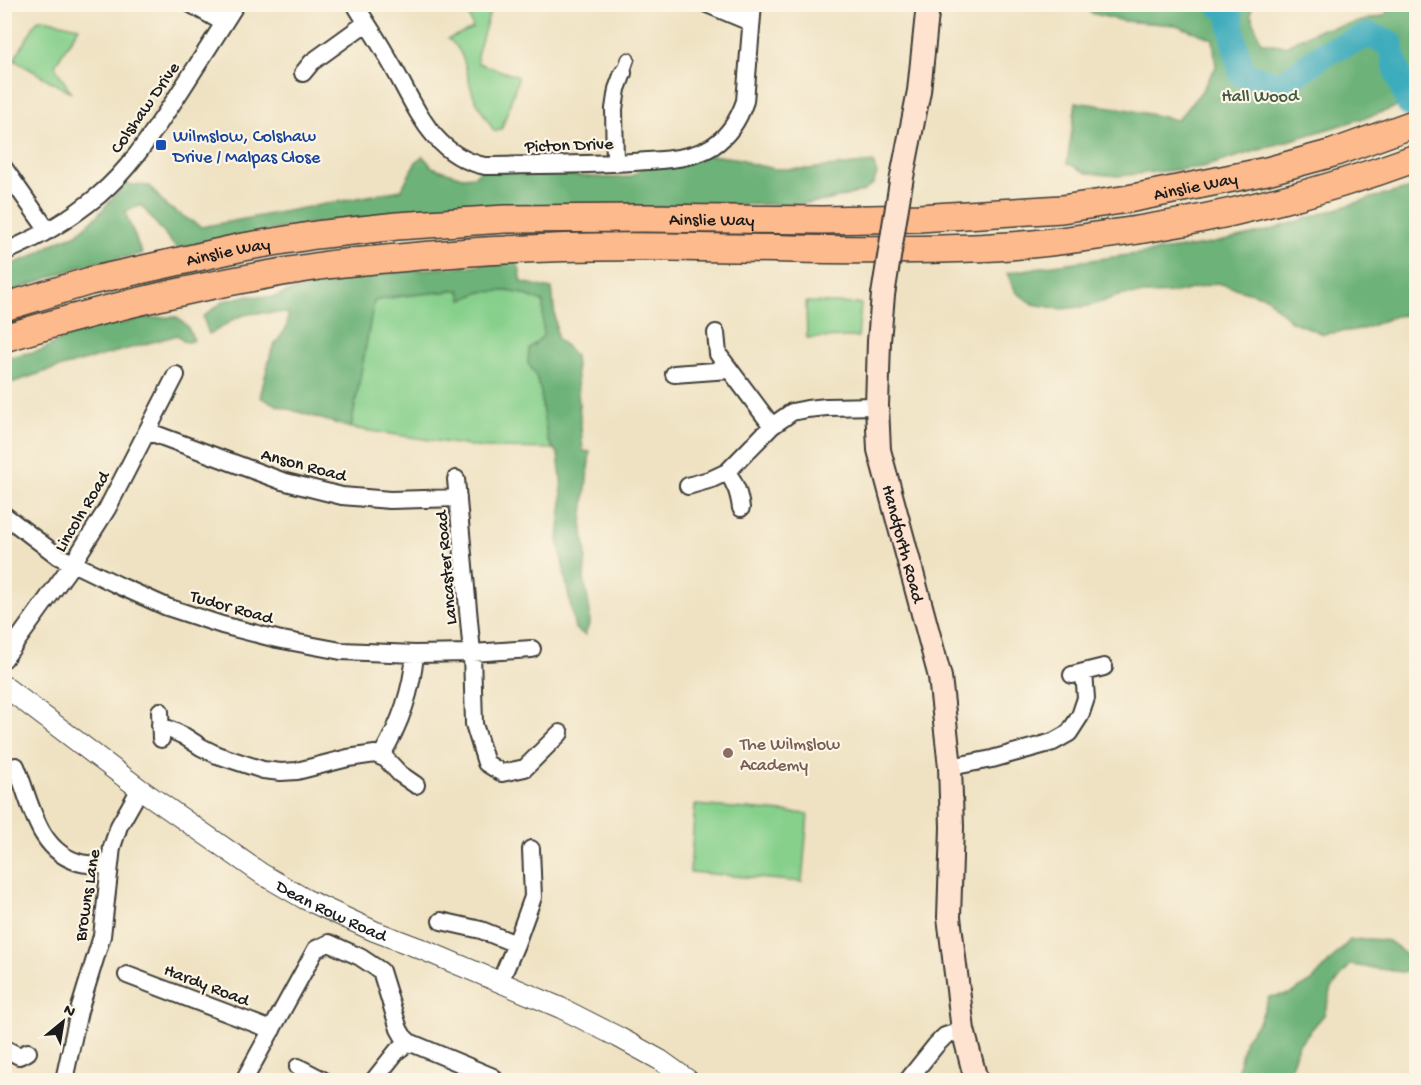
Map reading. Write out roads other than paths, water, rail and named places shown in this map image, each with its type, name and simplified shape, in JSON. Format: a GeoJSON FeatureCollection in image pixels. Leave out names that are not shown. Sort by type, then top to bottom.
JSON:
{"type":"FeatureCollection","features":[{"type":"Feature","properties":{"kind":"highway","name":"Ainslie Way"},"geometry":{"type":"LineString","coordinates":[[4,307],[90,281],[243,247],[316,235],[397,226],[505,219],[919,218],[1062,208],[1128,199],[1267,171],[1333,153],[1416,123]]}},
{"type":"Feature","properties":{"kind":"highway","name":"Ainslie Way"},"geometry":{"type":"LineString","coordinates":[[4,338],[168,294],[256,276],[342,263],[507,250],[640,246],[918,249],[1011,246],[1111,235],[1201,220],[1277,202],[1416,158]]}},
{"type":"Feature","properties":{"kind":"main road","name":"Handforth Road"},"geometry":{"type":"LineString","coordinates":[[928,4],[919,91],[901,182],[883,295],[877,406],[879,450],[940,677],[950,767],[952,827],[949,917],[963,1030],[976,1080]]}},
{"type":"Feature","properties":{"kind":"street"},"geometry":{"type":"LineString","coordinates":[[191,4],[224,23]]}},
{"type":"Feature","properties":{"kind":"street","name":"Colshaw Drive"},"geometry":{"type":"LineString","coordinates":[[4,252],[48,231],[100,194],[129,164],[145,145],[236,4]]}},
{"type":"Feature","properties":{"kind":"street","name":"Picton Drive"},"geometry":{"type":"LineString","coordinates":[[355,4],[434,137],[460,157],[471,163],[485,166],[615,163],[664,159],[691,155],[705,150],[724,138],[740,115],[745,101],[753,4]]}},
{"type":"Feature","properties":{"kind":"street"},"geometry":{"type":"LineString","coordinates":[[707,4],[750,22]]}},
{"type":"Feature","properties":{"kind":"street"},"geometry":{"type":"LineString","coordinates":[[303,73],[312,62],[366,23]]}},
{"type":"Feature","properties":{"kind":"street"},"geometry":{"type":"LineString","coordinates":[[615,163],[614,109],[617,89],[626,66]]}},
{"type":"Feature","properties":{"kind":"street"},"geometry":{"type":"LineString","coordinates":[[4,168],[48,231]]}},
{"type":"Feature","properties":{"kind":"street"},"geometry":{"type":"LineString","coordinates":[[716,333],[717,354],[772,426]]}},
{"type":"Feature","properties":{"kind":"street"},"geometry":{"type":"LineString","coordinates":[[674,374],[729,370]]}},
{"type":"Feature","properties":{"kind":"street","name":"Lincoln Road"},"geometry":{"type":"LineString","coordinates":[[4,659],[73,564],[107,509],[176,375]]}},
{"type":"Feature","properties":{"kind":"street"},"geometry":{"type":"LineString","coordinates":[[688,486],[727,472],[772,426],[792,412],[845,406],[877,406]]}},
{"type":"Feature","properties":{"kind":"street","name":"Anson Road"},"geometry":{"type":"LineString","coordinates":[[147,431],[282,482],[342,496],[390,500],[458,498]]}},
{"type":"Feature","properties":{"kind":"street"},"geometry":{"type":"LineString","coordinates":[[727,472],[735,482],[741,508]]}},
{"type":"Feature","properties":{"kind":"street","name":"Lancaster Road"},"geometry":{"type":"LineString","coordinates":[[456,479],[472,653]]}},
{"type":"Feature","properties":{"kind":"street","name":"Tudor Road"},"geometry":{"type":"LineString","coordinates":[[4,515],[46,548],[73,564],[167,607],[222,625],[277,639],[341,651],[415,654],[532,649]]}},
{"type":"Feature","properties":{"kind":"street"},"geometry":{"type":"LineString","coordinates":[[472,653],[474,724],[486,763],[502,773],[525,768],[560,733]]}},
{"type":"Feature","properties":{"kind":"street"},"geometry":{"type":"LineString","coordinates":[[381,756],[401,715],[412,679],[415,654]]}},
{"type":"Feature","properties":{"kind":"street"},"geometry":{"type":"LineString","coordinates":[[950,767],[992,759],[1053,742],[1069,733],[1080,716],[1086,698],[1078,674],[1104,667]]}},
{"type":"Feature","properties":{"kind":"street","name":"Dean Row Road"},"geometry":{"type":"LineString","coordinates":[[4,686],[140,789],[262,874],[305,899],[374,931],[561,1008],[660,1060],[688,1080]]}},
{"type":"Feature","properties":{"kind":"street"},"geometry":{"type":"LineString","coordinates":[[160,725],[217,755],[263,770],[297,771],[366,754],[375,754],[386,759],[400,774],[416,785]]}},
{"type":"Feature","properties":{"kind":"street"},"geometry":{"type":"LineString","coordinates":[[16,766],[40,830],[56,851],[82,863],[109,866]]}},
{"type":"Feature","properties":{"kind":"street","name":"Browns Lane"},"geometry":{"type":"LineString","coordinates":[[64,1080],[79,1011],[102,936],[112,847],[119,826],[140,789]]}},
{"type":"Feature","properties":{"kind":"street"},"geometry":{"type":"LineString","coordinates":[[500,982],[532,897],[531,849]]}},
{"type":"Feature","properties":{"kind":"street"},"geometry":{"type":"LineString","coordinates":[[441,921],[481,930],[516,944]]}},
{"type":"Feature","properties":{"kind":"street"},"geometry":{"type":"LineString","coordinates":[[244,1080],[312,955],[316,949],[329,943],[360,957],[381,971],[399,1029],[409,1042],[493,1077]]}},
{"type":"Feature","properties":{"kind":"street","name":"Hardy Road"},"geometry":{"type":"LineString","coordinates":[[127,975],[272,1030]]}},
{"type":"Feature","properties":{"kind":"street"},"geometry":{"type":"LineString","coordinates":[[908,1080],[945,1036],[963,1030]]}},
{"type":"Feature","properties":{"kind":"street"},"geometry":{"type":"LineString","coordinates":[[374,1080],[397,1051],[409,1042]]}},
{"type":"Feature","properties":{"kind":"street"},"geometry":{"type":"LineString","coordinates":[[4,1048],[14,1055],[20,1056],[28,1052]]}},
{"type":"Feature","properties":{"kind":"street"},"geometry":{"type":"LineString","coordinates":[[298,1067],[322,1080]]}},
{"type":"Feature","properties":{"kind":"waterway"},"geometry":{"type":"LineString","coordinates":[[1218,4],[1229,10],[1242,74],[1281,85],[1325,53],[1369,35],[1391,44],[1398,75],[1409,104]]}},
{"type":"Feature","properties":{"kind":"place","name":"Wilmslow, Colshaw Drive / Malpas Close"},"geometry":{"type":"Point","coordinates":[161,145]}},
{"type":"Feature","properties":{"kind":"place","name":"The Wilmslow Academy"},"geometry":{"type":"Point","coordinates":[728,753]}},
{"type":"Feature","properties":{"kind":"park label","name":"Hall Wood"},"geometry":{"type":"Point","coordinates":[1260,95]}}]}
